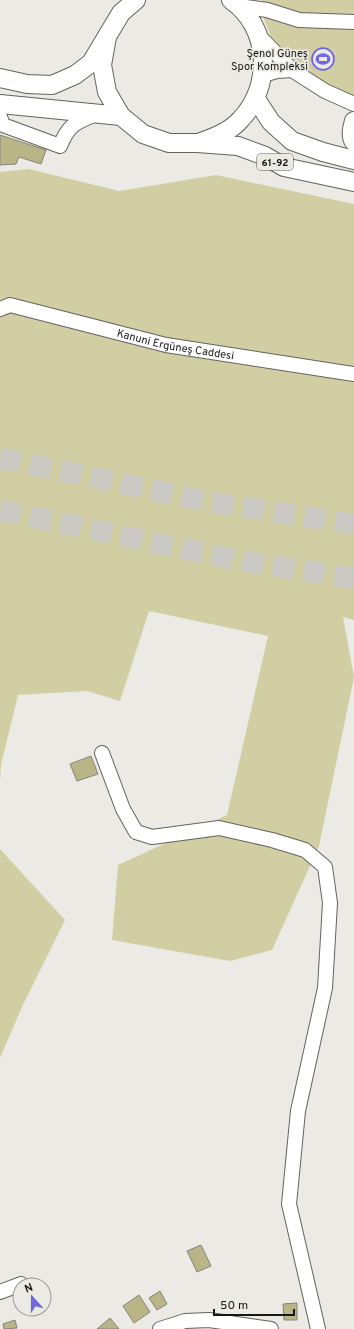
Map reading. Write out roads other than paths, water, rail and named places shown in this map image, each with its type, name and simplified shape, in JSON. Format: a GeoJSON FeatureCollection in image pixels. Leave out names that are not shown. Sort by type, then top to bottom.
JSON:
{"type":"FeatureCollection","features":[{"type":"Feature","properties":{"kind":"main road","name":"61-92"},"geometry":{"type":"LineString","coordinates":[[0,78],[27,84],[52,85],[75,75],[91,63],[121,13],[136,0]]}},
{"type":"Feature","properties":{"kind":"main road","name":"61-92"},"geometry":{"type":"LineString","coordinates":[[197,143],[221,135],[241,120],[256,99],[263,75],[262,50],[258,36],[254,26],[235,3]]}},
{"type":"Feature","properties":{"kind":"main road","name":"61-92"},"geometry":{"type":"LineString","coordinates":[[107,37],[102,65],[107,92],[121,116],[143,134],[169,143],[197,143],[238,146],[265,156],[284,167],[354,182]]}},
{"type":"Feature","properties":{"kind":"main road","name":"61-92"},"geometry":{"type":"LineString","coordinates":[[256,99],[271,122],[292,141],[323,152],[354,160]]}},
{"type":"Feature","properties":{"kind":"main road"},"geometry":{"type":"LineString","coordinates":[[0,104],[121,116]]}},
{"type":"Feature","properties":{"kind":"main road"},"geometry":{"type":"LineString","coordinates":[[354,121],[351,131],[352,140],[354,142]]}},
{"type":"Feature","properties":{"kind":"street"},"geometry":{"type":"LineString","coordinates":[[235,3],[268,5],[299,20],[354,22]]}},
{"type":"Feature","properties":{"kind":"street"},"geometry":{"type":"LineString","coordinates":[[258,36],[292,70],[325,91],[354,104]]}},
{"type":"Feature","properties":{"kind":"street"},"geometry":{"type":"LineString","coordinates":[[263,75],[277,71],[292,70]]}},
{"type":"Feature","properties":{"kind":"street"},"geometry":{"type":"LineString","coordinates":[[0,117],[3,125],[60,146],[65,134],[75,123],[99,113]]}},
{"type":"Feature","properties":{"kind":"street","name":"Kanuni Ergüneş Caddesi"},"geometry":{"type":"LineString","coordinates":[[0,309],[10,305],[166,345],[354,374]]}},
{"type":"Feature","properties":{"kind":"street"},"geometry":{"type":"LineString","coordinates":[[102,753],[123,809],[136,832],[152,837],[219,828],[272,840],[305,850],[325,867],[330,902],[325,988],[298,1111],[289,1204],[318,1329]]}},
{"type":"Feature","properties":{"kind":"street"},"geometry":{"type":"LineString","coordinates":[[0,1292],[12,1287]]}},
{"type":"Feature","properties":{"kind":"street"},"geometry":{"type":"LineString","coordinates":[[160,1329],[185,1321],[208,1320],[240,1327],[271,1329]]}},
{"type":"Feature","properties":{"kind":"tunnel"},"geometry":{"type":"LineString","coordinates":[[0,458],[216,503],[354,524]]}},
{"type":"Feature","properties":{"kind":"tunnel"},"geometry":{"type":"LineString","coordinates":[[0,510],[237,560],[354,578]]}},
{"type":"Feature","properties":{"kind":"place","name":"Şenol Güneş Spor Kompleksi"},"geometry":{"type":"Point","coordinates":[323,59]}}]}
